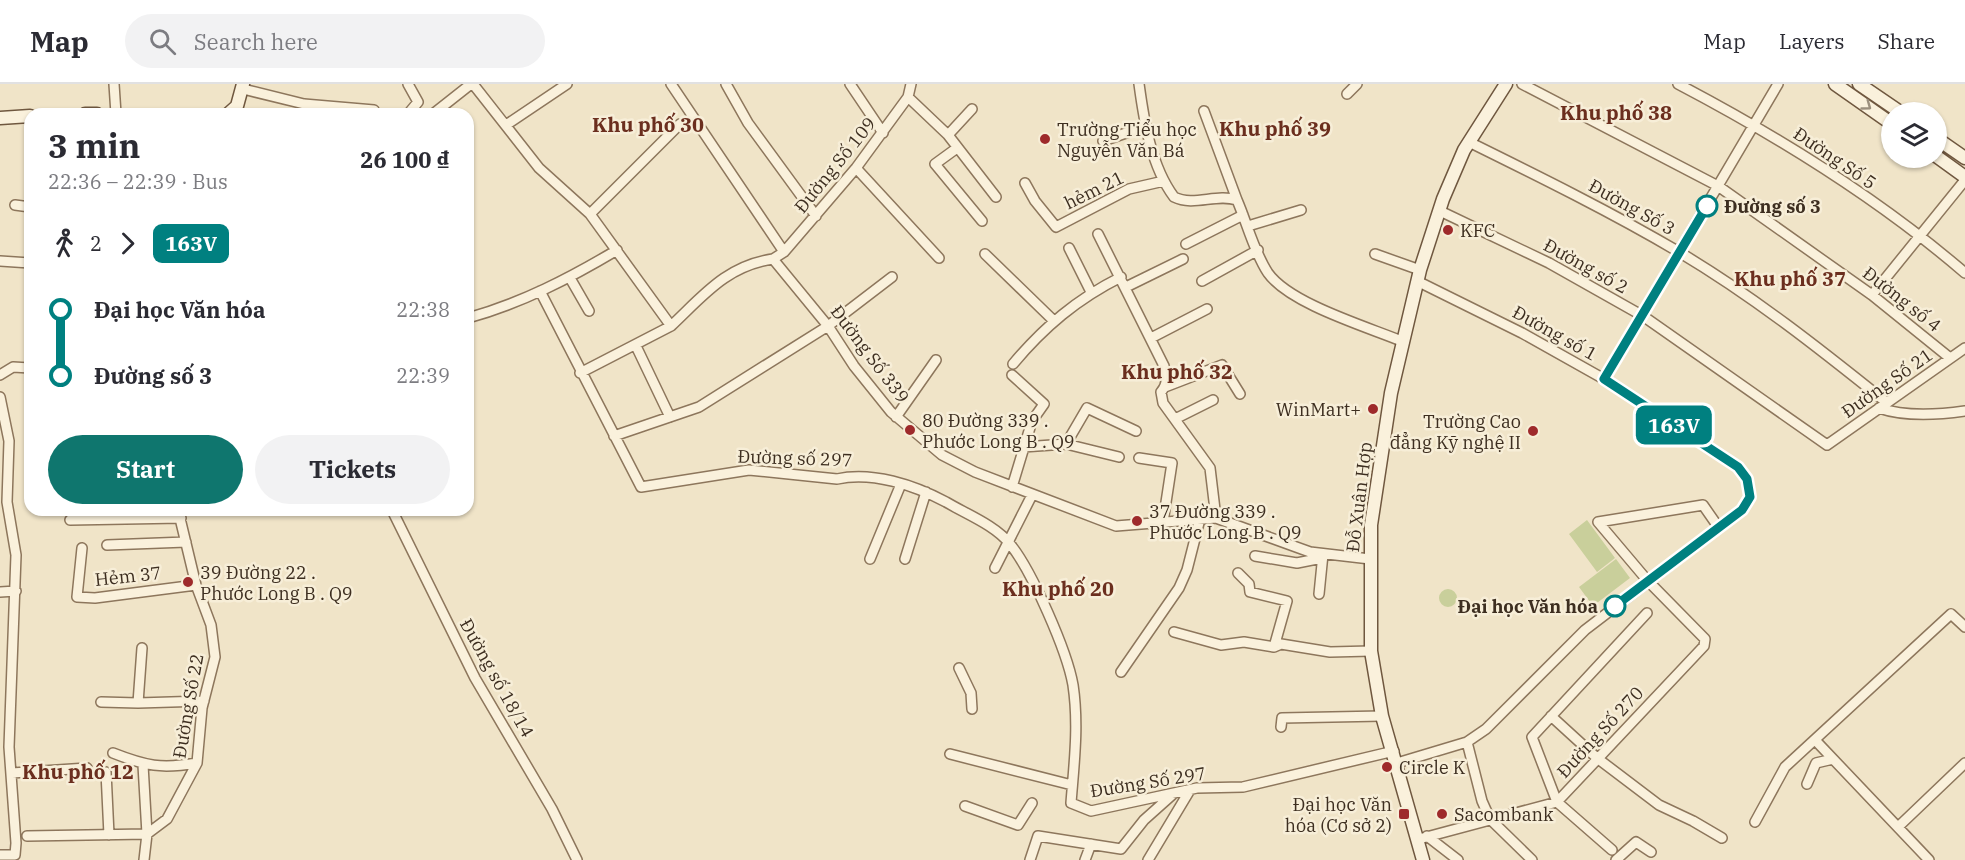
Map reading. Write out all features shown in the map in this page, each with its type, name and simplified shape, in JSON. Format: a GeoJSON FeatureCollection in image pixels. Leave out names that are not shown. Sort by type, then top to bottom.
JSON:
{"type":"FeatureCollection","features":[{"type":"Feature","properties":{"kind":"main road","name":"Đỗ Xuân Hợp"},"geometry":{"type":"LineString","coordinates":[[1423,860],[1423,837],[1382,716],[1371,651],[1370,559],[1376,490],[1392,393],[1419,275],[1440,211],[1469,142],[1506,84]]}},
{"type":"Feature","properties":{"kind":"main road"},"geometry":{"type":"LineString","coordinates":[[1859,84],[1885,102]]}},
{"type":"Feature","properties":{"kind":"main road"},"geometry":{"type":"LineString","coordinates":[[1841,85],[1881,116]]}},
{"type":"Feature","properties":{"kind":"main road"},"geometry":{"type":"LineString","coordinates":[[235,108],[243,87]]}},
{"type":"Feature","properties":{"kind":"main road"},"geometry":{"type":"LineString","coordinates":[[0,118],[24,116]]}},
{"type":"Feature","properties":{"kind":"main road"},"geometry":{"type":"LineString","coordinates":[[1947,146],[1965,158]]}},
{"type":"Feature","properties":{"kind":"main road"},"geometry":{"type":"LineString","coordinates":[[1947,164],[1965,178]]}},
{"type":"Feature","properties":{"kind":"street"},"geometry":{"type":"LineString","coordinates":[[114,84],[116,108]]}},
{"type":"Feature","properties":{"kind":"street"},"geometry":{"type":"LineString","coordinates":[[408,84],[418,102],[413,108]]}},
{"type":"Feature","properties":{"kind":"street"},"geometry":{"type":"LineString","coordinates":[[441,108],[472,84],[539,168],[590,214],[671,326]]}},
{"type":"Feature","properties":{"kind":"street"},"geometry":{"type":"LineString","coordinates":[[506,126],[567,84]]}},
{"type":"Feature","properties":{"kind":"street"},"geometry":{"type":"LineString","coordinates":[[671,84],[784,252]]}},
{"type":"Feature","properties":{"kind":"street"},"geometry":{"type":"LineString","coordinates":[[726,84],[748,123],[816,216]]}},
{"type":"Feature","properties":{"kind":"street"},"geometry":{"type":"LineString","coordinates":[[850,84],[883,133]]}},
{"type":"Feature","properties":{"kind":"street","name":"Đường Số 109"},"geometry":{"type":"LineString","coordinates":[[773,259],[784,252],[856,168],[909,98],[911,84]]}},
{"type":"Feature","properties":{"kind":"street"},"geometry":{"type":"LineString","coordinates":[[1139,84],[1146,126],[1164,181],[1174,197],[1179,200],[1228,197],[1237,200]]}},
{"type":"Feature","properties":{"kind":"street"},"geometry":{"type":"LineString","coordinates":[[1347,94],[1357,84]]}},
{"type":"Feature","properties":{"kind":"street","name":"Đường số 4"},"geometry":{"type":"LineString","coordinates":[[1522,84],[1718,186],[1872,295],[1950,358]]}},
{"type":"Feature","properties":{"kind":"street","name":"Đường Số 5"},"geometry":{"type":"LineString","coordinates":[[1678,84],[1755,124],[1920,235],[1965,273]]}},
{"type":"Feature","properties":{"kind":"street"},"geometry":{"type":"LineString","coordinates":[[1604,379],[1778,84]]}},
{"type":"Feature","properties":{"kind":"street"},"geometry":{"type":"LineString","coordinates":[[243,87],[304,104],[351,108]]}},
{"type":"Feature","properties":{"kind":"street"},"geometry":{"type":"LineString","coordinates":[[909,98],[948,135],[996,197]]}},
{"type":"Feature","properties":{"kind":"street"},"geometry":{"type":"LineString","coordinates":[[948,135],[972,109]]}},
{"type":"Feature","properties":{"kind":"street"},"geometry":{"type":"LineString","coordinates":[[1204,111],[1258,250],[1268,271],[1280,287],[1304,301],[1404,342]]}},
{"type":"Feature","properties":{"kind":"street"},"geometry":{"type":"LineString","coordinates":[[590,214],[680,124]]}},
{"type":"Feature","properties":{"kind":"street"},"geometry":{"type":"LineString","coordinates":[[1103,141],[1146,126]]}},
{"type":"Feature","properties":{"kind":"street","name":"Đường Số 3"},"geometry":{"type":"LineString","coordinates":[[1469,142],[1583,199],[1680,253],[1795,329],[1883,405]]}},
{"type":"Feature","properties":{"kind":"street"},"geometry":{"type":"LineString","coordinates":[[957,148],[935,164],[982,221]]}},
{"type":"Feature","properties":{"kind":"street"},"geometry":{"type":"LineString","coordinates":[[856,168],[939,258]]}},
{"type":"Feature","properties":{"kind":"street"},"geometry":{"type":"LineString","coordinates":[[1872,295],[1965,178]]}},
{"type":"Feature","properties":{"kind":"street","name":"hẻm 21"},"geometry":{"type":"LineString","coordinates":[[1026,183],[1035,201],[1056,227],[1129,189],[1164,181]]}},
{"type":"Feature","properties":{"kind":"street"},"geometry":{"type":"LineString","coordinates":[[15,206],[24,207]]}},
{"type":"Feature","properties":{"kind":"street"},"geometry":{"type":"LineString","coordinates":[[1248,226],[1301,210]]}},
{"type":"Feature","properties":{"kind":"street","name":"Đường số 2"},"geometry":{"type":"LineString","coordinates":[[1440,211],[1549,263],[1643,316],[1827,445]]}},
{"type":"Feature","properties":{"kind":"street"},"geometry":{"type":"LineString","coordinates":[[1186,244],[1243,215]]}},
{"type":"Feature","properties":{"kind":"street"},"geometry":{"type":"LineString","coordinates":[[1098,234],[1164,366],[1167,376],[1161,397],[1210,468],[1216,518]]}},
{"type":"Feature","properties":{"kind":"street"},"geometry":{"type":"LineString","coordinates":[[1069,248],[1091,292]]}},
{"type":"Feature","properties":{"kind":"street"},"geometry":{"type":"LineString","coordinates":[[474,316],[516,304],[570,278],[617,250]]}},
{"type":"Feature","properties":{"kind":"street"},"geometry":{"type":"LineString","coordinates":[[1202,281],[1258,250]]}},
{"type":"Feature","properties":{"kind":"street"},"geometry":{"type":"LineString","coordinates":[[985,254],[1053,320]]}},
{"type":"Feature","properties":{"kind":"street","name":"Đường số 1"},"geometry":{"type":"LineString","coordinates":[[1375,254],[1419,275],[1604,379],[1738,467],[1747,479],[1750,491]]}},
{"type":"Feature","properties":{"kind":"street"},"geometry":{"type":"LineString","coordinates":[[580,373],[671,326],[724,276],[752,262],[773,259]]}},
{"type":"Feature","properties":{"kind":"street","name":"Đường Số 339"},"geometry":{"type":"LineString","coordinates":[[773,259],[828,326],[854,366],[896,417],[942,455],[1012,487],[1116,526],[1216,518],[1323,556],[1370,559]]}},
{"type":"Feature","properties":{"kind":"street"},"geometry":{"type":"LineString","coordinates":[[1126,287],[1183,259]]}},
{"type":"Feature","properties":{"kind":"street"},"geometry":{"type":"LineString","coordinates":[[0,261],[24,263]]}},
{"type":"Feature","properties":{"kind":"street"},"geometry":{"type":"LineString","coordinates":[[614,436],[699,407],[828,326],[891,277]]}},
{"type":"Feature","properties":{"kind":"street"},"geometry":{"type":"LineString","coordinates":[[1013,364],[1053,320],[1091,292],[1120,277]]}},
{"type":"Feature","properties":{"kind":"street"},"geometry":{"type":"LineString","coordinates":[[570,278],[589,311]]}},
{"type":"Feature","properties":{"kind":"street","name":"Đường số 297"},"geometry":{"type":"LineString","coordinates":[[540,291],[580,373],[641,487],[749,470],[837,479],[851,476],[901,484],[926,492],[981,522],[1010,543]]}},
{"type":"Feature","properties":{"kind":"street"},"geometry":{"type":"LineString","coordinates":[[1151,338],[1207,309]]}},
{"type":"Feature","properties":{"kind":"street"},"geometry":{"type":"LineString","coordinates":[[636,346],[669,417]]}},
{"type":"Feature","properties":{"kind":"street","name":"Đường Số 21"},"geometry":{"type":"LineString","coordinates":[[1827,445],[1965,348]]}},
{"type":"Feature","properties":{"kind":"street"},"geometry":{"type":"LineString","coordinates":[[896,417],[936,360]]}},
{"type":"Feature","properties":{"kind":"street"},"geometry":{"type":"LineString","coordinates":[[1165,387],[1222,366],[1240,394]]}},
{"type":"Feature","properties":{"kind":"street"},"geometry":{"type":"LineString","coordinates":[[0,375],[13,367],[24,368]]}},
{"type":"Feature","properties":{"kind":"street"},"geometry":{"type":"LineString","coordinates":[[1012,375],[1044,404],[1032,421],[1012,487]]}},
{"type":"Feature","properties":{"kind":"street"},"geometry":{"type":"LineString","coordinates":[[0,397],[9,441],[7,502],[16,555],[9,747],[18,857],[0,855]]}},
{"type":"Feature","properties":{"kind":"street"},"geometry":{"type":"LineString","coordinates":[[1175,419],[1212,400]]}},
{"type":"Feature","properties":{"kind":"street"},"geometry":{"type":"LineString","coordinates":[[1883,405],[1893,413],[1965,411]]}},
{"type":"Feature","properties":{"kind":"street"},"geometry":{"type":"LineString","coordinates":[[1066,444],[1087,408],[1136,431]]}},
{"type":"Feature","properties":{"kind":"street"},"geometry":{"type":"LineString","coordinates":[[1023,447],[1066,444],[1119,457]]}},
{"type":"Feature","properties":{"kind":"street"},"geometry":{"type":"LineString","coordinates":[[1139,458],[1172,463],[1163,522]]}},
{"type":"Feature","properties":{"kind":"street"},"geometry":{"type":"LineString","coordinates":[[870,559],[901,484]]}},
{"type":"Feature","properties":{"kind":"street","name":"Đường Số 297"},"geometry":{"type":"LineString","coordinates":[[1010,543],[1049,617],[1072,684],[1076,746],[1071,803],[1091,811],[1190,790],[1243,787],[1467,742],[1486,729],[1585,630],[1749,503],[1750,491]]}},
{"type":"Feature","properties":{"kind":"street"},"geometry":{"type":"LineString","coordinates":[[905,559],[926,492]]}},
{"type":"Feature","properties":{"kind":"street"},"geometry":{"type":"LineString","coordinates":[[995,568],[1010,543],[1032,495]]}},
{"type":"Feature","properties":{"kind":"street"},"geometry":{"type":"LineString","coordinates":[[1647,580],[1598,522],[1703,505],[1719,528]]}},
{"type":"Feature","properties":{"kind":"street"},"geometry":{"type":"LineString","coordinates":[[70,520],[143,516]]}},
{"type":"Feature","properties":{"kind":"street","name":"Đường Số 22"},"geometry":{"type":"LineString","coordinates":[[147,834],[167,819],[197,764],[204,701],[215,657],[210,625],[196,585],[180,516]]}},
{"type":"Feature","properties":{"kind":"street","name":"Đường số 18/14"},"geometry":{"type":"LineString","coordinates":[[395,516],[475,678],[552,809],[577,860]]}},
{"type":"Feature","properties":{"kind":"street"},"geometry":{"type":"LineString","coordinates":[[1121,672],[1179,588],[1187,570],[1200,519]]}},
{"type":"Feature","properties":{"kind":"street"},"geometry":{"type":"LineString","coordinates":[[107,544],[186,542]]}},
{"type":"Feature","properties":{"kind":"street","name":"Hẻm 37"},"geometry":{"type":"LineString","coordinates":[[82,548],[77,597],[95,598],[196,585]]}},
{"type":"Feature","properties":{"kind":"street"},"geometry":{"type":"LineString","coordinates":[[1255,556],[1297,563],[1323,556],[1319,594]]}},
{"type":"Feature","properties":{"kind":"street"},"geometry":{"type":"LineString","coordinates":[[1238,573],[1249,584],[1250,592],[1287,601],[1274,647]]}},
{"type":"Feature","properties":{"kind":"street","name":"Đường Số 270"},"geometry":{"type":"LineString","coordinates":[[1423,837],[1557,802],[1706,642],[1647,580]]}},
{"type":"Feature","properties":{"kind":"street"},"geometry":{"type":"LineString","coordinates":[[0,592],[16,591]]}},
{"type":"Feature","properties":{"kind":"street"},"geometry":{"type":"LineString","coordinates":[[1612,850],[1557,802],[1532,736],[1647,613]]}},
{"type":"Feature","properties":{"kind":"street"},"geometry":{"type":"LineString","coordinates":[[1755,822],[1773,793],[1779,775],[1815,740],[1952,614],[1965,627]]}},
{"type":"Feature","properties":{"kind":"street"},"geometry":{"type":"LineString","coordinates":[[1174,632],[1221,645],[1244,642],[1274,647],[1281,644],[1330,652],[1371,651]]}},
{"type":"Feature","properties":{"kind":"street"},"geometry":{"type":"LineString","coordinates":[[138,703],[142,648]]}},
{"type":"Feature","properties":{"kind":"street"},"geometry":{"type":"LineString","coordinates":[[959,668],[971,693],[972,709]]}},
{"type":"Feature","properties":{"kind":"street"},"geometry":{"type":"LineString","coordinates":[[100,702],[204,701]]}},
{"type":"Feature","properties":{"kind":"street"},"geometry":{"type":"LineString","coordinates":[[1281,727],[1282,718],[1382,716]]}},
{"type":"Feature","properties":{"kind":"street"},"geometry":{"type":"LineString","coordinates":[[1551,716],[1597,758],[1659,805],[1722,838]]}},
{"type":"Feature","properties":{"kind":"street"},"geometry":{"type":"LineString","coordinates":[[1815,740],[1929,860]]}},
{"type":"Feature","properties":{"kind":"street"},"geometry":{"type":"LineString","coordinates":[[1467,742],[1482,801],[1490,819],[1532,860]]}},
{"type":"Feature","properties":{"kind":"street"},"geometry":{"type":"LineString","coordinates":[[113,753],[143,765],[197,764]]}},
{"type":"Feature","properties":{"kind":"street"},"geometry":{"type":"LineString","coordinates":[[950,754],[1072,785]]}},
{"type":"Feature","properties":{"kind":"street"},"geometry":{"type":"LineString","coordinates":[[1807,784],[1816,764],[1833,759]]}},
{"type":"Feature","properties":{"kind":"street"},"geometry":{"type":"LineString","coordinates":[[1898,827],[1965,763]]}},
{"type":"Feature","properties":{"kind":"street"},"geometry":{"type":"LineString","coordinates":[[143,765],[147,834],[144,860]]}},
{"type":"Feature","properties":{"kind":"street"},"geometry":{"type":"LineString","coordinates":[[12,773],[87,768]]}},
{"type":"Feature","properties":{"kind":"street"},"geometry":{"type":"LineString","coordinates":[[106,772],[109,835]]}},
{"type":"Feature","properties":{"kind":"street"},"geometry":{"type":"LineString","coordinates":[[1148,860],[1190,790]]}},
{"type":"Feature","properties":{"kind":"street"},"geometry":{"type":"LineString","coordinates":[[1030,860],[1038,836],[1121,849],[1144,820],[1173,793]]}},
{"type":"Feature","properties":{"kind":"street"},"geometry":{"type":"LineString","coordinates":[[965,806],[1018,825],[1032,803]]}},
{"type":"Feature","properties":{"kind":"street"},"geometry":{"type":"LineString","coordinates":[[27,836],[147,834]]}},
{"type":"Feature","properties":{"kind":"street"},"geometry":{"type":"LineString","coordinates":[[1423,837],[1458,860]]}},
{"type":"Feature","properties":{"kind":"street"},"geometry":{"type":"LineString","coordinates":[[1616,860],[1636,842],[1651,852]]}},
{"type":"Feature","properties":{"kind":"street"},"geometry":{"type":"LineString","coordinates":[[1085,860],[1091,844]]}},
{"type":"Feature","properties":{"kind":"green space"},"geometry":{"type":"Polygon","coordinates":[[[1587,520],[1615,558],[1597,572],[1569,534],[1587,520]]]}},
{"type":"Feature","properties":{"kind":"green space"},"geometry":{"type":"Polygon","coordinates":[[[1616,559],[1630,578],[1593,606],[1579,587],[1616,559]]]}},
{"type":"Feature","properties":{"kind":"green space"},"geometry":{"type":"Polygon","coordinates":[[[1444,589],[1452,589],[1457,594],[1455,605],[1444,607],[1439,602],[1439,594],[1444,589]]]}},
{"type":"Feature","properties":{"kind":"bus line","name":"163V"},"geometry":{"type":"LineString","coordinates":[[1615,606],[1749,503],[1750,491],[1747,479],[1738,467],[1604,379],[1707,206]]}},
{"type":"Feature","properties":{"kind":"place","name":"Trường Tiểu học Nguyễn Văn Bá"},"geometry":{"type":"Point","coordinates":[1045,139]}},
{"type":"Feature","properties":{"kind":"place","name":"Đường số 3"},"geometry":{"type":"Point","coordinates":[1707,206]}},
{"type":"Feature","properties":{"kind":"place","name":"KFC"},"geometry":{"type":"Point","coordinates":[1448,230]}},
{"type":"Feature","properties":{"kind":"place","name":"WinMart+"},"geometry":{"type":"Point","coordinates":[1373,409]}},
{"type":"Feature","properties":{"kind":"place","name":"80 Đường 339 . Phước Long B . Q9"},"geometry":{"type":"Point","coordinates":[910,430]}},
{"type":"Feature","properties":{"kind":"place","name":"Trường Cao đẳng Kỹ nghệ II"},"geometry":{"type":"Point","coordinates":[1533,431]}},
{"type":"Feature","properties":{"kind":"place","name":"37 Đường 339 . Phước Long B . Q9"},"geometry":{"type":"Point","coordinates":[1137,521]}},
{"type":"Feature","properties":{"kind":"place","name":"39 Đường 22 . Phước Long B . Q9"},"geometry":{"type":"Point","coordinates":[188,582]}},
{"type":"Feature","properties":{"kind":"place","name":"Đại học Văn hóa"},"geometry":{"type":"Point","coordinates":[1615,606]}},
{"type":"Feature","properties":{"kind":"place","name":"Circle K"},"geometry":{"type":"Point","coordinates":[1387,767]}},
{"type":"Feature","properties":{"kind":"place","name":"Đại học Văn hóa (Cơ sở 2)"},"geometry":{"type":"Point","coordinates":[1404,814]}},
{"type":"Feature","properties":{"kind":"place","name":"Sacombank"},"geometry":{"type":"Point","coordinates":[1442,814]}},
{"type":"Feature","properties":{"kind":"district","name":"Khu phố 38"},"geometry":{"type":"Point","coordinates":[1616,112]}},
{"type":"Feature","properties":{"kind":"district","name":"Khu phố 30"},"geometry":{"type":"Point","coordinates":[648,124]}},
{"type":"Feature","properties":{"kind":"district","name":"Khu phố 39"},"geometry":{"type":"Point","coordinates":[1275,128]}},
{"type":"Feature","properties":{"kind":"district","name":"Khu phố 37"},"geometry":{"type":"Point","coordinates":[1790,278]}},
{"type":"Feature","properties":{"kind":"district","name":"Khu phố 32"},"geometry":{"type":"Point","coordinates":[1177,371]}},
{"type":"Feature","properties":{"kind":"district","name":"Khu phố 20"},"geometry":{"type":"Point","coordinates":[1058,588]}},
{"type":"Feature","properties":{"kind":"district","name":"Khu phố 12"},"geometry":{"type":"Point","coordinates":[78,771]}}]}
